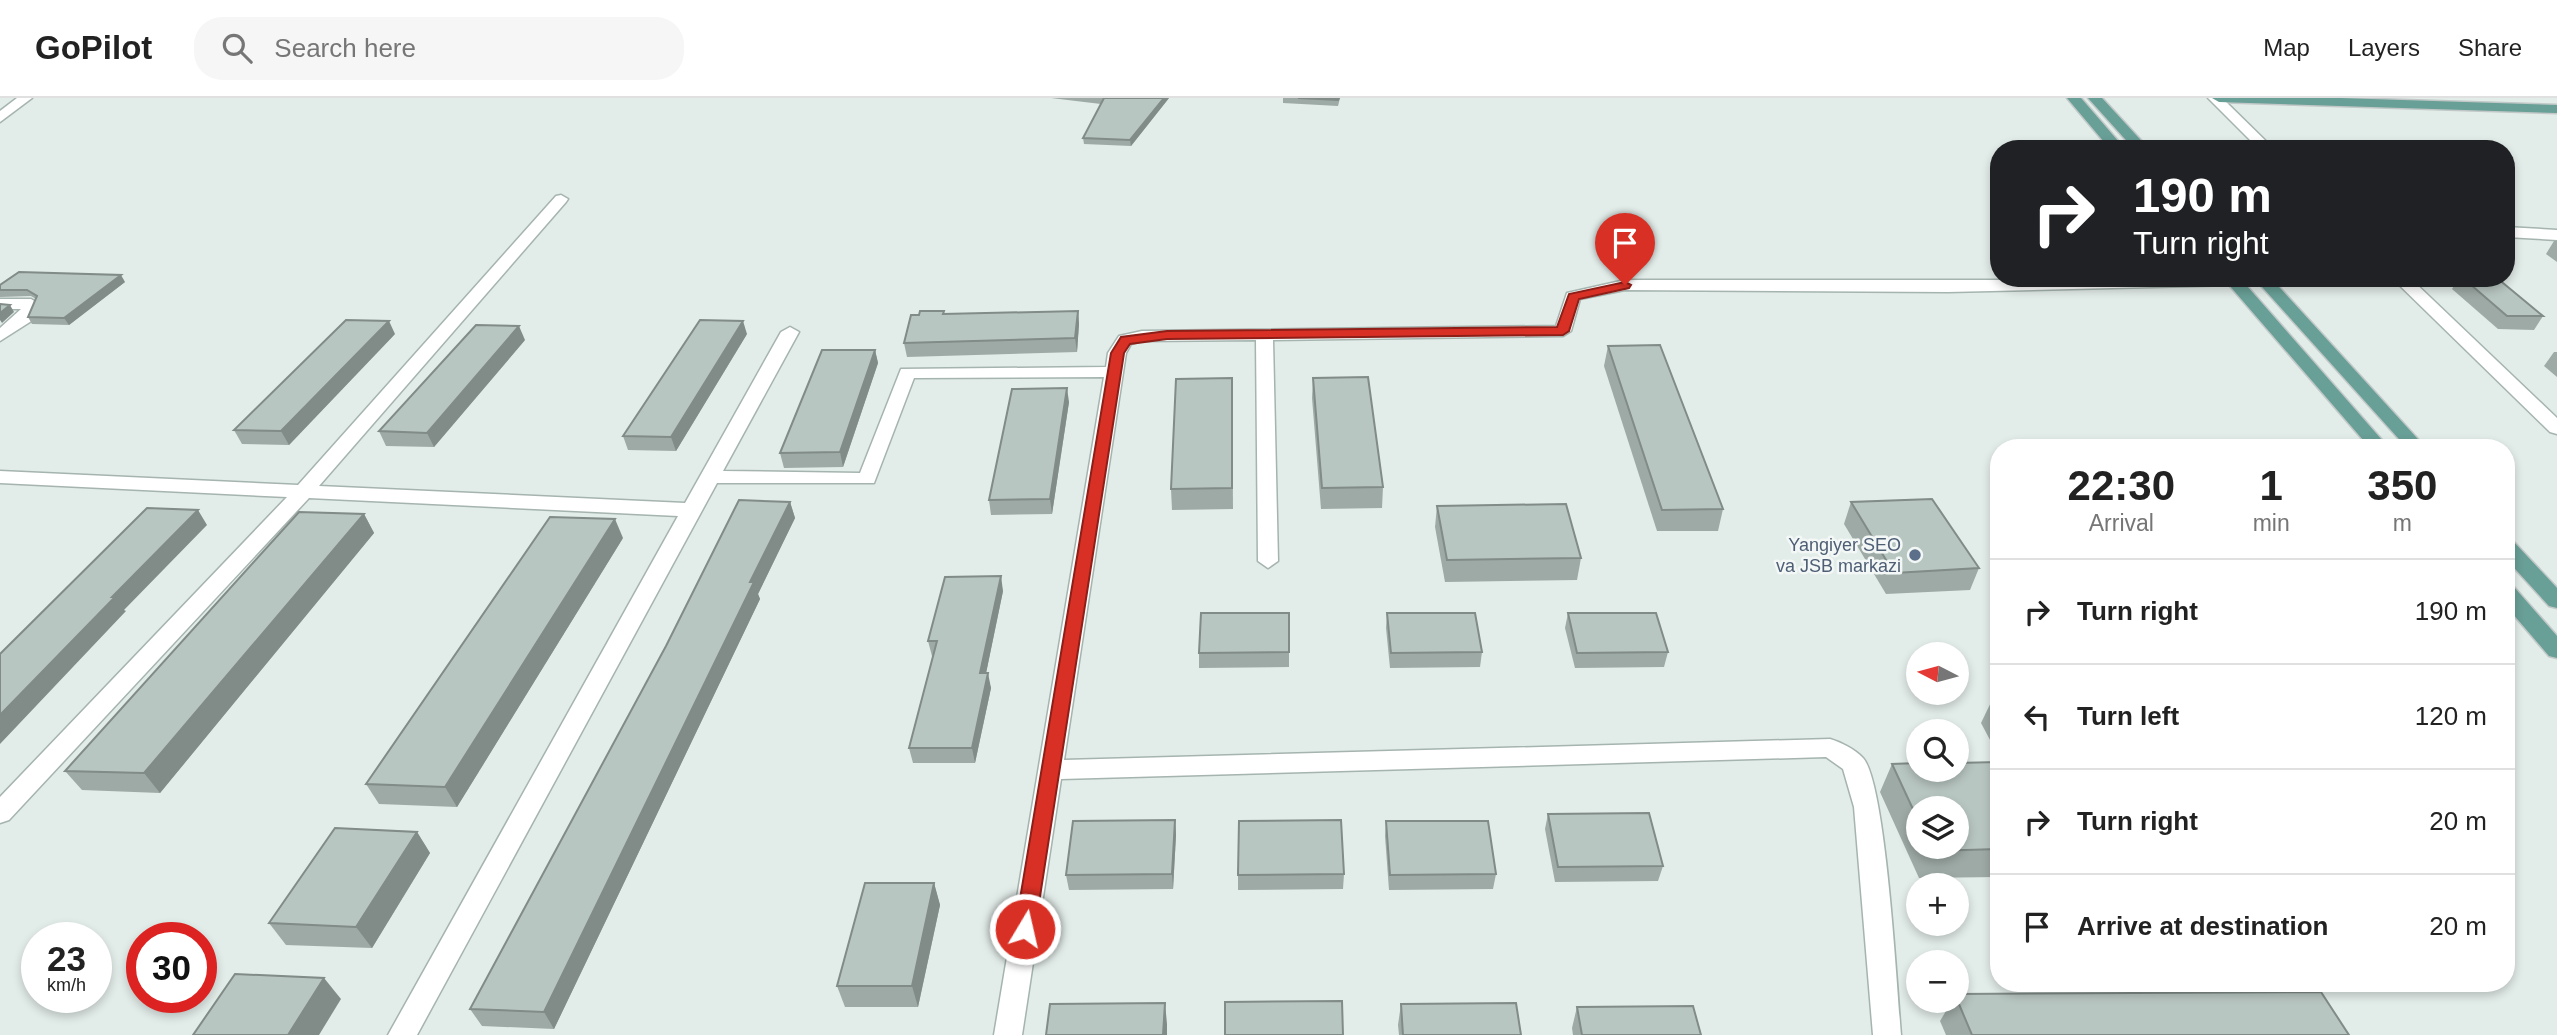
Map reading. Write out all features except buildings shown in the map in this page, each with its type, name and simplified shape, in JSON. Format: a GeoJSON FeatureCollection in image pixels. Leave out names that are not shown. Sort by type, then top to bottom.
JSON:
{"type":"FeatureCollection","features":[{"type":"Feature","properties":{"kind":"main road"},"geometry":{"type":"LineString","coordinates":[[2074,98],[2111,140]]}},
{"type":"Feature","properties":{"kind":"main road"},"geometry":{"type":"LineString","coordinates":[[2095,98],[2134,140]]}},
{"type":"Feature","properties":{"kind":"main road"},"geometry":{"type":"LineString","coordinates":[[2217,98],[2557,109]]}},
{"type":"Feature","properties":{"kind":"main road"},"geometry":{"type":"LineString","coordinates":[[2239,287],[2372,439]]}},
{"type":"Feature","properties":{"kind":"main road"},"geometry":{"type":"LineString","coordinates":[[2270,287],[2409,439]]}},
{"type":"Feature","properties":{"kind":"main road"},"geometry":{"type":"LineString","coordinates":[[2515,556],[2557,601]]}},
{"type":"Feature","properties":{"kind":"main road"},"geometry":{"type":"LineString","coordinates":[[2515,602],[2557,650]]}},
{"type":"Feature","properties":{"kind":"street"},"geometry":{"type":"LineString","coordinates":[[0,118],[25,98]]}},
{"type":"Feature","properties":{"kind":"street"},"geometry":{"type":"LineString","coordinates":[[2217,98],[2258,140]]}},
{"type":"Feature","properties":{"kind":"street"},"geometry":{"type":"LineString","coordinates":[[0,813],[303,492],[561,199]]}},
{"type":"Feature","properties":{"kind":"street"},"geometry":{"type":"LineString","coordinates":[[2515,233],[2557,235]]}},
{"type":"Feature","properties":{"kind":"street"},"geometry":{"type":"LineString","coordinates":[[1008,1035],[1117,353],[1125,340],[1142,336],[1563,331],[1573,296],[1625,285],[1990,286]]}},
{"type":"Feature","properties":{"kind":"street"},"geometry":{"type":"LineString","coordinates":[[2409,287],[2557,428]]}},
{"type":"Feature","properties":{"kind":"street"},"geometry":{"type":"LineString","coordinates":[[0,304],[31,304],[27,316],[0,336]]}},
{"type":"Feature","properties":{"kind":"street"},"geometry":{"type":"LineString","coordinates":[[402,1035],[790,332]]}},
{"type":"Feature","properties":{"kind":"street"},"geometry":{"type":"LineString","coordinates":[[1264,334],[1268,561]]}},
{"type":"Feature","properties":{"kind":"street"},"geometry":{"type":"LineString","coordinates":[[710,477],[867,480],[907,373],[1114,372]]}},
{"type":"Feature","properties":{"kind":"street"},"geometry":{"type":"LineString","coordinates":[[0,477],[692,510]]}},
{"type":"Feature","properties":{"kind":"street"},"geometry":{"type":"LineString","coordinates":[[1050,770],[1830,748],[1854,764],[1867,807],[1887,1035]]}},
{"type":"Feature","properties":{"kind":"place","name":"Yangiyer SEO va JSB markazi"},"geometry":{"type":"Point","coordinates":[1915,555]}},
{"type":"Feature","properties":{"kind":"route"},"geometry":{"type":"LineString","coordinates":[[1025,929],[1117,353],[1125,340],[1167,335],[1563,331],[1573,296],[1625,285]]}}]}
